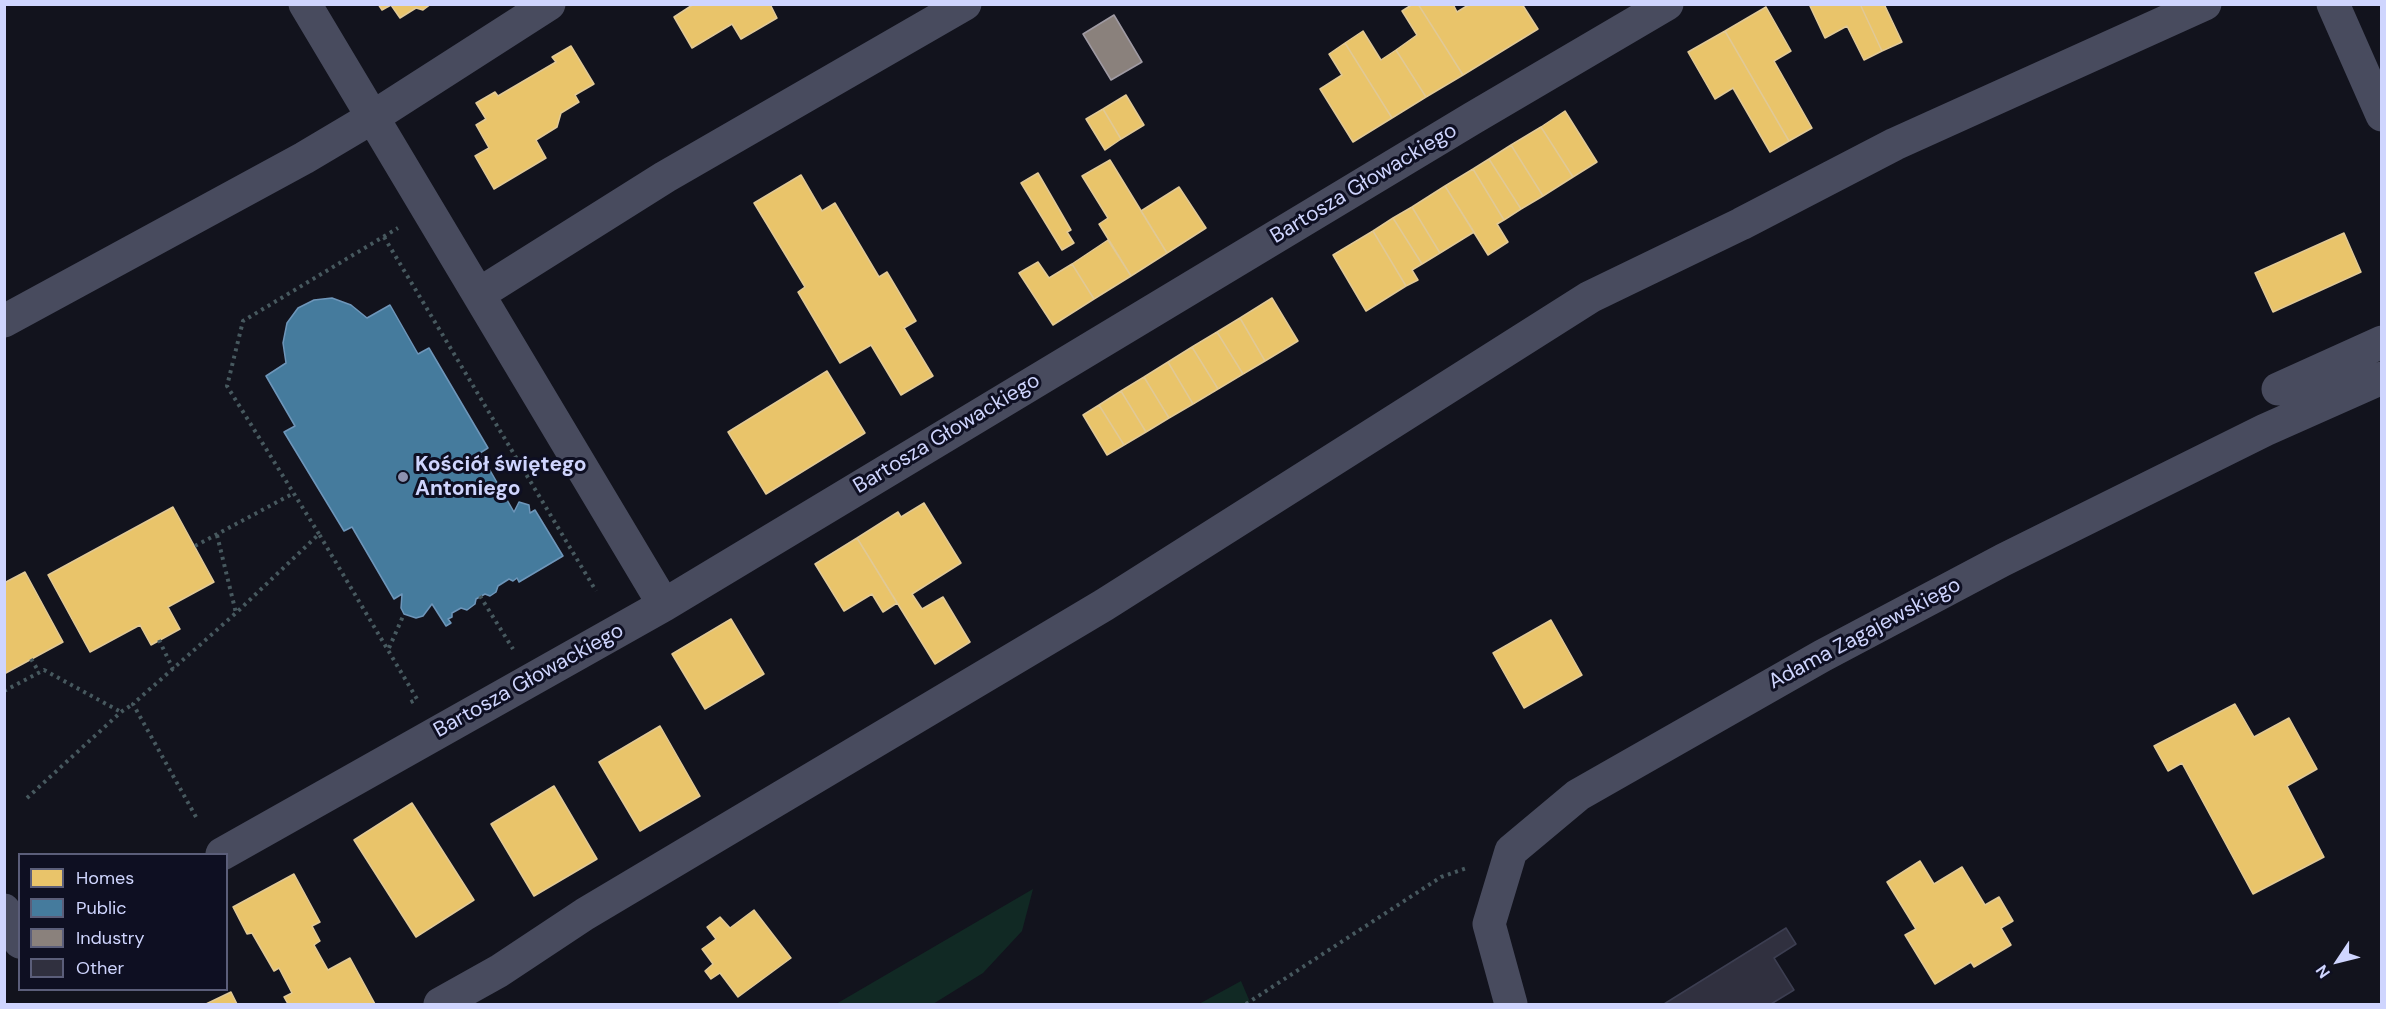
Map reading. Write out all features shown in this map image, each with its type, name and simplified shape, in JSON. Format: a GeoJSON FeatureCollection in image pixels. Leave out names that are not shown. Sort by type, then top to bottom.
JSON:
{"type":"FeatureCollection","features":[{"type":"Feature","properties":{"kind":"street"},"geometry":{"type":"LineString","coordinates":[[305,4],[664,605]]}},
{"type":"Feature","properties":{"kind":"street"},"geometry":{"type":"LineString","coordinates":[[4,321],[304,158],[373,117],[549,4]]}},
{"type":"Feature","properties":{"kind":"street"},"geometry":{"type":"LineString","coordinates":[[479,294],[665,177],[965,4]]}},
{"type":"Feature","properties":{"kind":"street","name":"Bartosza Głowackiego"},"geometry":{"type":"LineString","coordinates":[[226,853],[664,605],[1453,130],[1667,4]]}},
{"type":"Feature","properties":{"kind":"street"},"geometry":{"type":"LineString","coordinates":[[440,1005],[585,914],[1104,605],[1590,297],[1741,224],[1895,144],[2205,4]]}},
{"type":"Feature","properties":{"kind":"street"},"geometry":{"type":"LineString","coordinates":[[2333,4],[2382,115]]}},
{"type":"Feature","properties":{"kind":"street"},"geometry":{"type":"LineString","coordinates":[[2278,389],[2382,342]]}},
{"type":"Feature","properties":{"kind":"street","name":"Adama Zagajewskiego"},"geometry":{"type":"LineString","coordinates":[[1511,851],[1578,795],[1822,656],[2013,555],[2265,430],[2382,378]]}},
{"type":"Feature","properties":{"kind":"street"},"geometry":{"type":"LineString","coordinates":[[1511,851],[1489,924],[1511,1005]]}},
{"type":"Feature","properties":{"kind":"street"},"geometry":{"type":"LineString","coordinates":[[4,910],[18,938]]}},
{"type":"Feature","properties":{"kind":"street"},"geometry":{"type":"LineString","coordinates":[[4,965],[18,959]]}},
{"type":"Feature","properties":{"kind":"path"},"geometry":{"type":"LineString","coordinates":[[403,225],[243,321],[227,386],[320,534],[417,699]]}},
{"type":"Feature","properties":{"kind":"path"},"geometry":{"type":"LineString","coordinates":[[384,237],[597,591]]}},
{"type":"Feature","properties":{"kind":"path"},"geometry":{"type":"LineString","coordinates":[[195,546],[294,493]]}},
{"type":"Feature","properties":{"kind":"path"},"geometry":{"type":"LineString","coordinates":[[27,798],[121,712],[236,613],[320,534]]}},
{"type":"Feature","properties":{"kind":"path"},"geometry":{"type":"LineString","coordinates":[[217,535],[236,613]]}},
{"type":"Feature","properties":{"kind":"path"},"geometry":{"type":"LineString","coordinates":[[480,596],[509,644]]}},
{"type":"Feature","properties":{"kind":"path"},"geometry":{"type":"LineString","coordinates":[[389,649],[404,614]]}},
{"type":"Feature","properties":{"kind":"path"},"geometry":{"type":"LineString","coordinates":[[159,640],[173,669]]}},
{"type":"Feature","properties":{"kind":"path"},"geometry":{"type":"LineString","coordinates":[[31,659],[39,672]]}},
{"type":"Feature","properties":{"kind":"path"},"geometry":{"type":"LineString","coordinates":[[4,692],[44,670],[121,712]]}},
{"type":"Feature","properties":{"kind":"path"},"geometry":{"type":"LineString","coordinates":[[133,704],[196,817]]}},
{"type":"Feature","properties":{"kind":"path"},"geometry":{"type":"LineString","coordinates":[[1246,1005],[1441,877],[1511,851]]}},
{"type":"Feature","properties":{"kind":"green space"},"geometry":{"type":"Polygon","coordinates":[[[1033,889],[1022,931],[983,973],[933,1004],[836,1004],[1033,889]]]}},
{"type":"Feature","properties":{"kind":"green space"},"geometry":{"type":"Polygon","coordinates":[[[1241,981],[1250,1002],[1246,1004],[1199,1004],[1241,981]]]}},
{"type":"Feature","properties":{"kind":"building: Homes"},"geometry":{"type":"Polygon","coordinates":[[[378,4],[431,4],[423,10],[416,8],[400,18],[391,5],[382,10],[378,4]]]}},
{"type":"Feature","properties":{"kind":"building: Homes"},"geometry":{"type":"Polygon","coordinates":[[[694,4],[770,4],[777,18],[741,39],[732,24],[692,48],[674,17],[694,4]]]}},
{"type":"Feature","properties":{"kind":"building: Homes"},"geometry":{"type":"Polygon","coordinates":[[[1413,4],[1418,4],[1463,75],[1426,97],[1396,50],[1417,35],[1402,11],[1413,4]]]}},
{"type":"Feature","properties":{"kind":"building: Homes"},"geometry":{"type":"Polygon","coordinates":[[[1418,4],[1453,4],[1457,12],[1470,4],[1522,4],[1538,29],[1463,75],[1418,4]]]}},
{"type":"Feature","properties":{"kind":"building: Homes"},"geometry":{"type":"Polygon","coordinates":[[[1809,4],[1860,4],[1882,51],[1864,60],[1847,26],[1825,38],[1809,4]]]}},
{"type":"Feature","properties":{"kind":"building: Homes"},"geometry":{"type":"Polygon","coordinates":[[[1860,4],[1888,4],[1885,6],[1902,42],[1882,51],[1860,4]]]}},
{"type":"Feature","properties":{"kind":"building: Homes"},"geometry":{"type":"Polygon","coordinates":[[[1766,7],[1791,51],[1774,61],[1812,128],[1789,141],[1725,31],[1766,7]]]}},
{"type":"Feature","properties":{"kind":"building: Homes"},"geometry":{"type":"Polygon","coordinates":[[[1363,31],[1381,60],[1396,50],[1426,97],[1392,118],[1345,43],[1363,31]]]}},
{"type":"Feature","properties":{"kind":"building: Homes"},"geometry":{"type":"Polygon","coordinates":[[[1725,31],[1789,141],[1770,152],[1733,88],[1715,99],[1688,52],[1725,31]]]}},
{"type":"Feature","properties":{"kind":"building: Homes"},"geometry":{"type":"Polygon","coordinates":[[[1345,43],[1392,118],[1353,142],[1320,89],[1342,75],[1329,54],[1345,43]]]}},
{"type":"Feature","properties":{"kind":"building: Homes"},"geometry":{"type":"Polygon","coordinates":[[[571,46],[594,84],[575,95],[579,102],[561,113],[557,127],[536,140],[546,158],[494,189],[475,156],[489,148],[476,125],[486,119],[476,103],[495,92],[498,96],[556,62],[552,57],[571,46]]]}},
{"type":"Feature","properties":{"kind":"building: Homes"},"geometry":{"type":"Polygon","coordinates":[[[1126,95],[1144,125],[1121,139],[1103,109],[1126,95]]]}},
{"type":"Feature","properties":{"kind":"building: Homes"},"geometry":{"type":"Polygon","coordinates":[[[1103,109],[1121,139],[1105,150],[1086,119],[1103,109]]]}},
{"type":"Feature","properties":{"kind":"building: Homes"},"geometry":{"type":"Polygon","coordinates":[[[1565,111],[1597,162],[1573,177],[1541,127],[1565,111]]]}},
{"type":"Feature","properties":{"kind":"building: Homes"},"geometry":{"type":"Polygon","coordinates":[[[1541,127],[1573,177],[1543,196],[1511,145],[1541,127]]]}},
{"type":"Feature","properties":{"kind":"building: Homes"},"geometry":{"type":"Polygon","coordinates":[[[1511,145],[1543,196],[1521,209],[1489,159],[1511,145]]]}},
{"type":"Feature","properties":{"kind":"building: Homes"},"geometry":{"type":"Polygon","coordinates":[[[1489,159],[1521,209],[1504,220],[1473,169],[1489,159]]]}},
{"type":"Feature","properties":{"kind":"building: Homes"},"geometry":{"type":"Polygon","coordinates":[[[1110,160],[1167,253],[1131,276],[1099,224],[1108,218],[1082,176],[1110,160]]]}},
{"type":"Feature","properties":{"kind":"building: Homes"},"geometry":{"type":"Polygon","coordinates":[[[1473,169],[1504,220],[1497,224],[1508,242],[1488,255],[1445,186],[1473,169]]]}},
{"type":"Feature","properties":{"kind":"building: Homes"},"geometry":{"type":"Polygon","coordinates":[[[1038,173],[1071,230],[1067,232],[1074,243],[1062,250],[1021,183],[1038,173]]]}},
{"type":"Feature","properties":{"kind":"building: Homes"},"geometry":{"type":"Polygon","coordinates":[[[801,175],[822,211],[835,203],[879,277],[887,272],[916,321],[904,328],[933,376],[901,395],[871,345],[840,363],[798,292],[805,287],[754,203],[801,175]]]}},
{"type":"Feature","properties":{"kind":"building: Homes"},"geometry":{"type":"Polygon","coordinates":[[[1445,186],[1474,232],[1440,253],[1412,207],[1445,186]]]}},
{"type":"Feature","properties":{"kind":"building: Homes"},"geometry":{"type":"Polygon","coordinates":[[[1179,187],[1206,228],[1167,253],[1141,211],[1179,187]]]}},
{"type":"Feature","properties":{"kind":"building: Homes"},"geometry":{"type":"Polygon","coordinates":[[[1412,207],[1440,253],[1422,264],[1393,218],[1412,207]]]}},
{"type":"Feature","properties":{"kind":"building: Homes"},"geometry":{"type":"Polygon","coordinates":[[[1393,218],[1422,264],[1412,270],[1418,280],[1406,286],[1373,231],[1393,218]]]}},
{"type":"Feature","properties":{"kind":"building: Homes"},"geometry":{"type":"Polygon","coordinates":[[[1373,231],[1406,286],[1366,311],[1333,255],[1373,231]]]}},
{"type":"Feature","properties":{"kind":"building: Homes"},"geometry":{"type":"Polygon","coordinates":[[[2344,233],[2361,272],[2273,312],[2255,273],[2344,233]]]}},
{"type":"Feature","properties":{"kind":"building: Homes"},"geometry":{"type":"Polygon","coordinates":[[[1108,240],[1131,276],[1094,299],[1072,264],[1108,240]]]}},
{"type":"Feature","properties":{"kind":"building: Homes"},"geometry":{"type":"Polygon","coordinates":[[[1038,262],[1049,278],[1072,264],[1094,299],[1053,325],[1019,273],[1038,262]]]}},
{"type":"Feature","properties":{"kind":"building: Homes"},"geometry":{"type":"Polygon","coordinates":[[[1272,298],[1298,341],[1265,361],[1240,318],[1272,298]]]}},
{"type":"Feature","properties":{"kind":"building: Homes"},"geometry":{"type":"Polygon","coordinates":[[[1240,318],[1265,361],[1243,374],[1217,332],[1240,318]]]}},
{"type":"Feature","properties":{"kind":"building: Homes"},"geometry":{"type":"Polygon","coordinates":[[[1217,332],[1243,374],[1218,389],[1192,347],[1217,332]]]}},
{"type":"Feature","properties":{"kind":"building: Homes"},"geometry":{"type":"Polygon","coordinates":[[[1192,347],[1218,389],[1193,404],[1168,362],[1192,347]]]}},
{"type":"Feature","properties":{"kind":"building: Homes"},"geometry":{"type":"Polygon","coordinates":[[[1168,362],[1193,404],[1169,418],[1144,377],[1168,362]]]}},
{"type":"Feature","properties":{"kind":"building: Homes"},"geometry":{"type":"Polygon","coordinates":[[[827,371],[865,433],[766,494],[728,432],[827,371]]]}},
{"type":"Feature","properties":{"kind":"building: Homes"},"geometry":{"type":"Polygon","coordinates":[[[1144,377],[1169,418],[1146,432],[1121,391],[1144,377]]]}},
{"type":"Feature","properties":{"kind":"building: Homes"},"geometry":{"type":"Polygon","coordinates":[[[1121,391],[1146,432],[1124,445],[1099,405],[1121,391]]]}},
{"type":"Feature","properties":{"kind":"building: Homes"},"geometry":{"type":"Polygon","coordinates":[[[1099,405],[1124,445],[1107,455],[1083,415],[1099,405]]]}},
{"type":"Feature","properties":{"kind":"building: Homes"},"geometry":{"type":"Polygon","coordinates":[[[924,503],[961,563],[912,594],[922,609],[943,597],[970,642],[935,664],[857,538],[898,512],[901,517],[924,503]]]}},
{"type":"Feature","properties":{"kind":"building: Homes"},"geometry":{"type":"Polygon","coordinates":[[[173,507],[214,582],[168,607],[180,629],[151,645],[140,625],[90,652],[48,575],[173,507]]]}},
{"type":"Feature","properties":{"kind":"building: Homes"},"geometry":{"type":"Polygon","coordinates":[[[857,538],[897,603],[883,612],[872,594],[844,611],[815,564],[857,538]]]}},
{"type":"Feature","properties":{"kind":"building: Homes"},"geometry":{"type":"Polygon","coordinates":[[[25,572],[63,642],[4,674],[4,583],[25,572]]]}},
{"type":"Feature","properties":{"kind":"building: Homes"},"geometry":{"type":"Polygon","coordinates":[[[731,619],[764,674],[705,709],[672,654],[731,619]]]}},
{"type":"Feature","properties":{"kind":"building: Homes"},"geometry":{"type":"Polygon","coordinates":[[[1551,620],[1582,675],[1524,708],[1493,653],[1551,620]]]}},
{"type":"Feature","properties":{"kind":"building: Homes"},"geometry":{"type":"Polygon","coordinates":[[[2235,704],[2254,737],[2289,718],[2317,769],[2287,786],[2324,857],[2253,894],[2182,763],[2168,771],[2154,746],[2235,704]]]}},
{"type":"Feature","properties":{"kind":"building: Homes"},"geometry":{"type":"Polygon","coordinates":[[[660,726],[700,796],[640,831],[599,762],[660,726]]]}},
{"type":"Feature","properties":{"kind":"building: Homes"},"geometry":{"type":"Polygon","coordinates":[[[554,786],[597,859],[534,896],[491,824],[554,786]]]}},
{"type":"Feature","properties":{"kind":"building: Homes"},"geometry":{"type":"Polygon","coordinates":[[[412,803],[474,900],[416,937],[354,840],[412,803]]]}},
{"type":"Feature","properties":{"kind":"building: Homes"},"geometry":{"type":"Polygon","coordinates":[[[1920,861],[1934,884],[1962,867],[1985,905],[1999,897],[2013,921],[2001,928],[2011,945],[1974,967],[1971,962],[1935,984],[1905,935],[1916,929],[1887,882],[1920,861]]]}},
{"type":"Feature","properties":{"kind":"building: Homes"},"geometry":{"type":"Polygon","coordinates":[[[294,874],[320,922],[312,926],[320,941],[314,945],[328,970],[350,958],[375,1004],[288,1004],[284,997],[292,993],[279,968],[274,971],[252,933],[247,934],[233,907],[294,874]]]}},
{"type":"Feature","properties":{"kind":"building: Homes"},"geometry":{"type":"Polygon","coordinates":[[[754,910],[791,958],[738,997],[720,973],[711,979],[705,971],[713,964],[702,949],[716,939],[707,927],[720,917],[730,928],[754,910]]]}},
{"type":"Feature","properties":{"kind":"building: Homes"},"geometry":{"type":"Polygon","coordinates":[[[231,992],[237,1004],[206,1004],[231,992]]]}},
{"type":"Feature","properties":{"kind":"building: Public","name":"Kościół świętego Antoniego"},"geometry":{"type":"Polygon","coordinates":[[[332,298],[351,305],[367,318],[390,305],[418,354],[429,348],[488,448],[480,453],[514,512],[519,502],[529,505],[530,513],[535,510],[563,556],[519,582],[517,578],[513,581],[509,579],[498,586],[496,592],[490,596],[485,594],[476,599],[475,604],[467,610],[461,608],[452,613],[452,617],[448,619],[451,623],[446,626],[432,604],[423,616],[416,618],[404,614],[401,608],[402,594],[394,599],[352,527],[344,531],[284,432],[295,426],[266,376],[286,363],[283,343],[287,323],[298,308],[314,300],[332,298]]]}},
{"type":"Feature","properties":{"kind":"building: Industry"},"geometry":{"type":"Polygon","coordinates":[[[1114,15],[1142,62],[1111,80],[1083,34],[1114,15]]]}},
{"type":"Feature","properties":{"kind":"building: Other"},"geometry":{"type":"Polygon","coordinates":[[[1786,928],[1796,944],[1774,958],[1794,990],[1771,1004],[1664,1004],[1786,928]]]}},
{"type":"Feature","properties":{"kind":"place","name":"Kościół świętego Antoniego"},"geometry":{"type":"Point","coordinates":[403,477]}}]}
